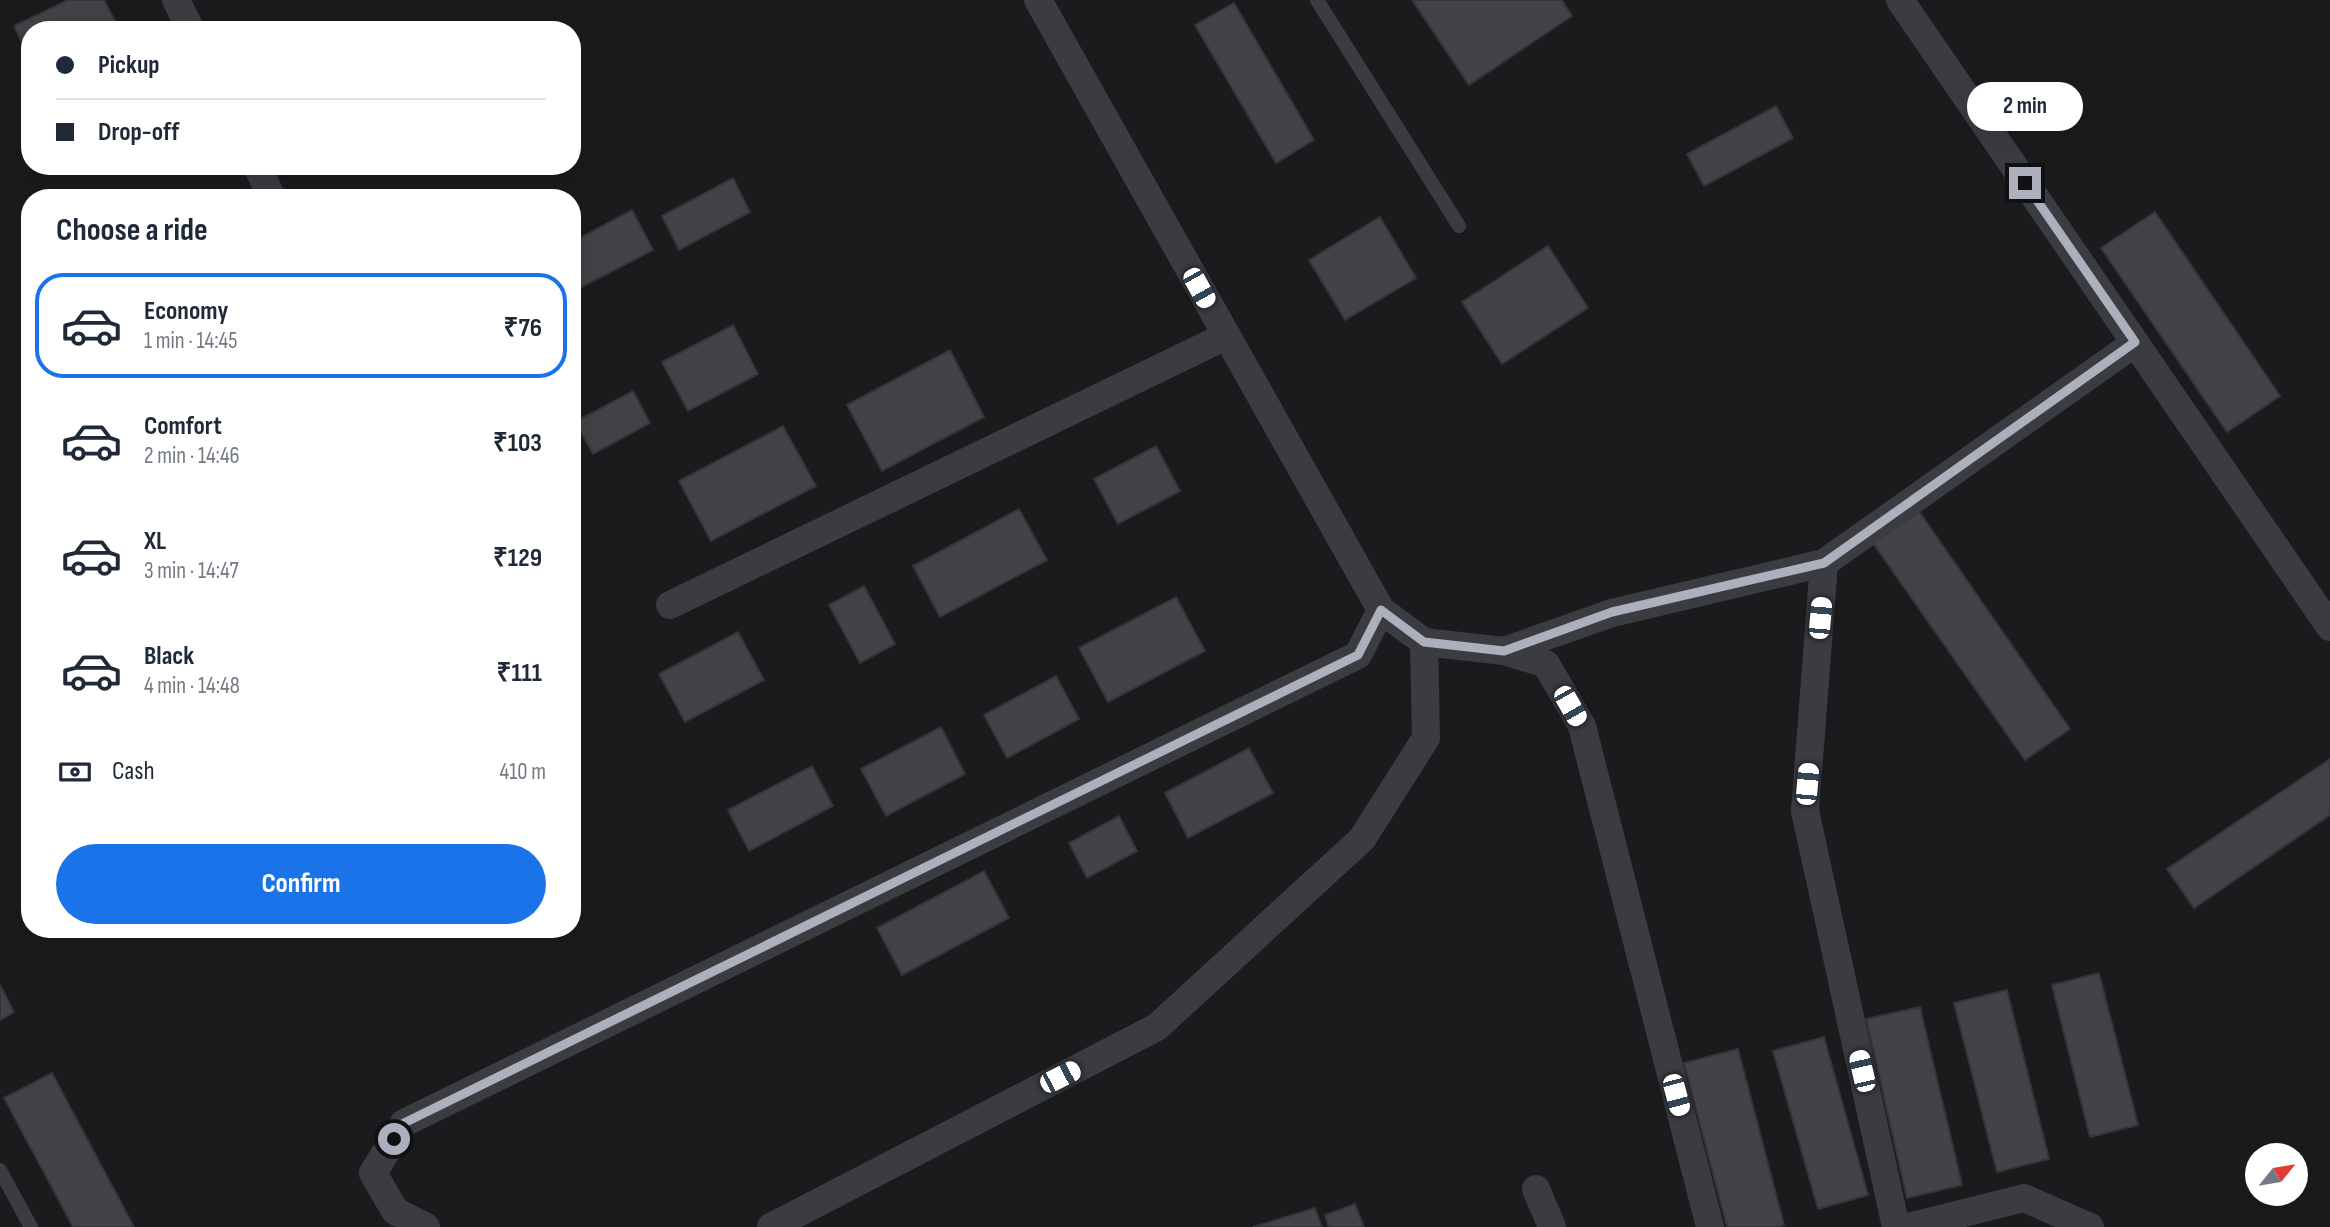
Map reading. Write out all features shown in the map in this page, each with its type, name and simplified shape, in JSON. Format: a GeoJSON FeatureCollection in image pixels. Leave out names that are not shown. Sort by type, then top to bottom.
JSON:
{"type":"FeatureCollection","features":[{"type":"Feature","properties":{"kind":"street"},"geometry":{"type":"LineString","coordinates":[[176,0],[186,21]]}},
{"type":"Feature","properties":{"kind":"street"},"geometry":{"type":"LineString","coordinates":[[1038,0],[1381,610],[1424,642],[1504,651],[1546,664],[1581,726],[1710,1227]]}},
{"type":"Feature","properties":{"kind":"street"},"geometry":{"type":"LineString","coordinates":[[1900,0],[2330,627]]}},
{"type":"Feature","properties":{"kind":"street"},"geometry":{"type":"LineString","coordinates":[[670,605],[1226,336]]}},
{"type":"Feature","properties":{"kind":"street"},"geometry":{"type":"LineString","coordinates":[[1504,651],[1612,612],[1824,563],[2135,342]]}},
{"type":"Feature","properties":{"kind":"street"},"geometry":{"type":"LineString","coordinates":[[1824,563],[1805,811],[1896,1227]]}},
{"type":"Feature","properties":{"kind":"street"},"geometry":{"type":"LineString","coordinates":[[426,1227],[395,1211],[373,1173],[404,1123],[1358,655],[1381,610]]}},
{"type":"Feature","properties":{"kind":"street"},"geometry":{"type":"LineString","coordinates":[[771,1227],[1157,1027],[1362,839],[1426,738],[1424,642]]}},
{"type":"Feature","properties":{"kind":"street"},"geometry":{"type":"LineString","coordinates":[[1536,1189],[1552,1227]]}},
{"type":"Feature","properties":{"kind":"street"},"geometry":{"type":"LineString","coordinates":[[1908,1227],[2024,1198],[2090,1227]]}},
{"type":"Feature","properties":{"kind":"lane"},"geometry":{"type":"LineString","coordinates":[[1317,0],[1459,226]]}},
{"type":"Feature","properties":{"kind":"lane"},"geometry":{"type":"LineString","coordinates":[[0,1170],[31,1227]]}},
{"type":"Feature","properties":{"kind":"building"},"geometry":{"type":"Polygon","coordinates":[[[68,0],[104,0],[115,21],[24,21],[68,0]]]}},
{"type":"Feature","properties":{"kind":"building"},"geometry":{"type":"Polygon","coordinates":[[[1412,0],[1562,0],[1572,16],[1469,85],[1412,0]]]}},
{"type":"Feature","properties":{"kind":"building"},"geometry":{"type":"Polygon","coordinates":[[[1234,3],[1314,140],[1276,163],[1195,25],[1234,3]]]}},
{"type":"Feature","properties":{"kind":"building"},"geometry":{"type":"Polygon","coordinates":[[[21,23],[21,40],[14,26],[21,23]]]}},
{"type":"Feature","properties":{"kind":"building"},"geometry":{"type":"Polygon","coordinates":[[[1776,106],[1793,138],[1704,186],[1687,154],[1776,106]]]}},
{"type":"Feature","properties":{"kind":"building"},"geometry":{"type":"Polygon","coordinates":[[[733,178],[750,212],[679,250],[662,216],[733,178]]]}},
{"type":"Feature","properties":{"kind":"building"},"geometry":{"type":"Polygon","coordinates":[[[632,210],[653,250],[581,287],[581,237],[632,210]]]}},
{"type":"Feature","properties":{"kind":"building"},"geometry":{"type":"Polygon","coordinates":[[[2155,212],[2280,396],[2227,432],[2101,248],[2155,212]]]}},
{"type":"Feature","properties":{"kind":"building"},"geometry":{"type":"Polygon","coordinates":[[[1380,217],[1416,278],[1345,320],[1309,260],[1380,217]]]}},
{"type":"Feature","properties":{"kind":"building"},"geometry":{"type":"Polygon","coordinates":[[[1548,246],[1588,308],[1502,364],[1462,302],[1548,246]]]}},
{"type":"Feature","properties":{"kind":"building"},"geometry":{"type":"Polygon","coordinates":[[[733,325],[758,374],[688,411],[662,362],[733,325]]]}},
{"type":"Feature","properties":{"kind":"building"},"geometry":{"type":"Polygon","coordinates":[[[950,350],[984,417],[882,471],[847,405],[950,350]]]}},
{"type":"Feature","properties":{"kind":"building"},"geometry":{"type":"Polygon","coordinates":[[[633,391],[650,423],[593,454],[581,433],[581,419],[633,391]]]}},
{"type":"Feature","properties":{"kind":"building"},"geometry":{"type":"Polygon","coordinates":[[[783,426],[816,486],[711,541],[679,481],[783,426]]]}},
{"type":"Feature","properties":{"kind":"building"},"geometry":{"type":"Polygon","coordinates":[[[1156,446],[1180,491],[1118,524],[1094,479],[1156,446]]]}},
{"type":"Feature","properties":{"kind":"building"},"geometry":{"type":"Polygon","coordinates":[[[1914,504],[2070,729],[2025,760],[1868,536],[1914,504]]]}},
{"type":"Feature","properties":{"kind":"building"},"geometry":{"type":"Polygon","coordinates":[[[1019,509],[1047,560],[940,617],[913,566],[1019,509]]]}},
{"type":"Feature","properties":{"kind":"building"},"geometry":{"type":"Polygon","coordinates":[[[864,586],[895,644],[860,663],[829,605],[864,586]]]}},
{"type":"Feature","properties":{"kind":"building"},"geometry":{"type":"Polygon","coordinates":[[[1176,597],[1205,651],[1108,702],[1079,648],[1176,597]]]}},
{"type":"Feature","properties":{"kind":"building"},"geometry":{"type":"Polygon","coordinates":[[[738,632],[764,680],[685,722],[659,674],[738,632]]]}},
{"type":"Feature","properties":{"kind":"building"},"geometry":{"type":"Polygon","coordinates":[[[1056,676],[1079,719],[1007,758],[984,715],[1056,676]]]}},
{"type":"Feature","properties":{"kind":"building"},"geometry":{"type":"Polygon","coordinates":[[[941,727],[965,774],[886,816],[861,769],[941,727]]]}},
{"type":"Feature","properties":{"kind":"building"},"geometry":{"type":"Polygon","coordinates":[[[1249,748],[1273,793],[1188,838],[1165,793],[1249,748]]]}},
{"type":"Feature","properties":{"kind":"building"},"geometry":{"type":"Polygon","coordinates":[[[2330,759],[2330,815],[2194,908],[2167,869],[2330,759]]]}},
{"type":"Feature","properties":{"kind":"building"},"geometry":{"type":"Polygon","coordinates":[[[812,766],[833,806],[749,851],[728,810],[812,766]]]}},
{"type":"Feature","properties":{"kind":"building"},"geometry":{"type":"Polygon","coordinates":[[[1119,816],[1137,851],[1087,878],[1069,843],[1119,816]]]}},
{"type":"Feature","properties":{"kind":"building"},"geometry":{"type":"Polygon","coordinates":[[[984,871],[1009,918],[902,975],[877,928],[984,871]]]}},
{"type":"Feature","properties":{"kind":"building"},"geometry":{"type":"Polygon","coordinates":[[[2099,973],[2138,1125],[2090,1137],[2052,985],[2099,973]]]}},
{"type":"Feature","properties":{"kind":"building"},"geometry":{"type":"Polygon","coordinates":[[[0,985],[14,1012],[0,1020],[0,985]]]}},
{"type":"Feature","properties":{"kind":"building"},"geometry":{"type":"Polygon","coordinates":[[[2007,990],[2049,1159],[1997,1172],[1954,1003],[2007,990]]]}},
{"type":"Feature","properties":{"kind":"building"},"geometry":{"type":"Polygon","coordinates":[[[1920,1007],[1962,1185],[1907,1198],[1866,1019],[1920,1007]]]}},
{"type":"Feature","properties":{"kind":"building"},"geometry":{"type":"Polygon","coordinates":[[[1824,1037],[1868,1195],[1818,1209],[1773,1051],[1824,1037]]]}},
{"type":"Feature","properties":{"kind":"building"},"geometry":{"type":"Polygon","coordinates":[[[1738,1049],[1784,1225],[1727,1227],[1684,1063],[1738,1049]]]}},
{"type":"Feature","properties":{"kind":"building"},"geometry":{"type":"Polygon","coordinates":[[[52,1073],[134,1227],[73,1227],[4,1098],[52,1073]]]}},
{"type":"Feature","properties":{"kind":"building"},"geometry":{"type":"Polygon","coordinates":[[[1355,1204],[1364,1227],[1329,1227],[1325,1215],[1355,1204]]]}},
{"type":"Feature","properties":{"kind":"building"},"geometry":{"type":"Polygon","coordinates":[[[1315,1208],[1322,1227],[1253,1227],[1315,1208]]]}},
{"type":"Feature","properties":{"kind":"route"},"geometry":{"type":"LineString","coordinates":[[394,1139],[404,1123],[1358,655],[1381,610],[1424,642],[1504,651],[1612,612],[1824,563],[2135,342],[2025,183]]}}]}
